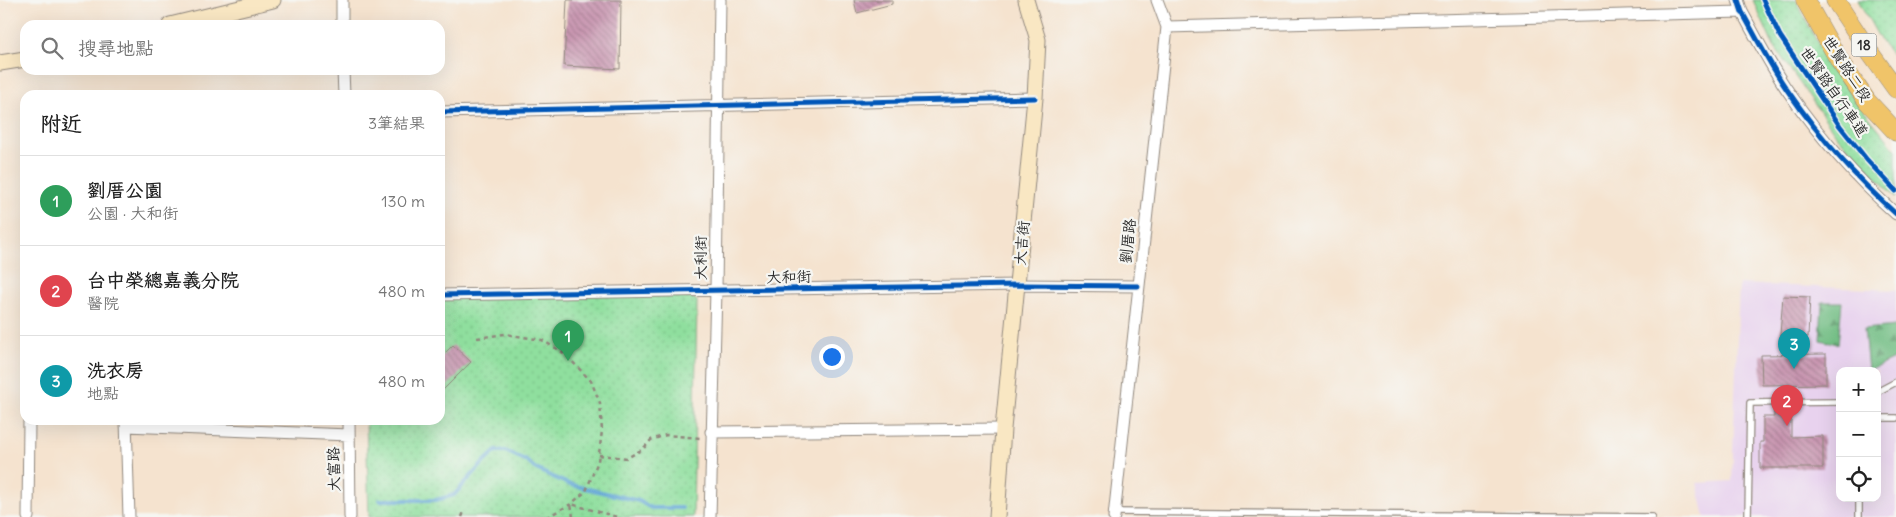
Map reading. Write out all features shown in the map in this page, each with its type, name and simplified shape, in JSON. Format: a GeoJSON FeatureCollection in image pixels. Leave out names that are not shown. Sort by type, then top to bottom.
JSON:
{"type":"FeatureCollection","features":[{"type":"Feature","properties":{"kind":"main road","name":"世賢路二段"},"geometry":{"type":"LineString","coordinates":[[1805,0],[1840,62],[1866,101],[1896,132]]}},
{"type":"Feature","properties":{"kind":"main road","name":"世賢路二段"},"geometry":{"type":"LineString","coordinates":[[1836,0],[1896,89]]}},
{"type":"Feature","properties":{"kind":"street"},"geometry":{"type":"LineString","coordinates":[[190,20],[272,0]]}},
{"type":"Feature","properties":{"kind":"street"},"geometry":{"type":"LineString","coordinates":[[342,0],[342,20]]}},
{"type":"Feature","properties":{"kind":"street","name":"大利街"},"geometry":{"type":"LineString","coordinates":[[710,517],[716,290],[717,105],[720,0]]}},
{"type":"Feature","properties":{"kind":"street","name":"大吉街"},"geometry":{"type":"LineString","coordinates":[[997,517],[1003,429],[1035,98],[1038,40],[1026,0]]}},
{"type":"Feature","properties":{"kind":"street","name":"劉厝路"},"geometry":{"type":"LineString","coordinates":[[1115,515],[1167,27],[1157,0]]}},
{"type":"Feature","properties":{"kind":"street"},"geometry":{"type":"LineString","coordinates":[[1738,0],[1742,12],[1788,93],[1830,149],[1896,214]]}},
{"type":"Feature","properties":{"kind":"street"},"geometry":{"type":"LineString","coordinates":[[1167,27],[1742,12]]}},
{"type":"Feature","properties":{"kind":"street"},"geometry":{"type":"LineString","coordinates":[[0,62],[20,60]]}},
{"type":"Feature","properties":{"kind":"street"},"geometry":{"type":"LineString","coordinates":[[343,75],[344,90]]}},
{"type":"Feature","properties":{"kind":"street"},"geometry":{"type":"LineString","coordinates":[[445,112],[1035,98]]}},
{"type":"Feature","properties":{"kind":"street","name":"大和街"},"geometry":{"type":"LineString","coordinates":[[445,295],[1018,286],[1138,286]]}},
{"type":"Feature","properties":{"kind":"street"},"geometry":{"type":"LineString","coordinates":[[28,517],[29,425]]}},
{"type":"Feature","properties":{"kind":"street"},"geometry":{"type":"LineString","coordinates":[[126,425],[130,517]]}},
{"type":"Feature","properties":{"kind":"street"},"geometry":{"type":"LineString","coordinates":[[163,425],[349,435]]}},
{"type":"Feature","properties":{"kind":"street","name":"大富路"},"geometry":{"type":"LineString","coordinates":[[349,425],[350,517]]}},
{"type":"Feature","properties":{"kind":"street"},"geometry":{"type":"LineString","coordinates":[[711,435],[1003,429]]}},
{"type":"Feature","properties":{"kind":"lane"},"geometry":{"type":"LineString","coordinates":[[1881,390],[1896,382]]}},
{"type":"Feature","properties":{"kind":"lane"},"geometry":{"type":"LineString","coordinates":[[1748,517],[1750,403],[1836,402]]}},
{"type":"Feature","properties":{"kind":"lane"},"geometry":{"type":"LineString","coordinates":[[1881,418],[1896,418]]}},
{"type":"Feature","properties":{"kind":"lane"},"geometry":{"type":"LineString","coordinates":[[1859,502],[1859,517]]}},
{"type":"Feature","properties":{"kind":"lane"},"geometry":{"type":"LineString","coordinates":[[1115,515],[1652,517]]}},
{"type":"Feature","properties":{"kind":"path"},"geometry":{"type":"LineString","coordinates":[[477,338],[505,334],[542,340],[565,354],[591,380],[600,403],[602,431],[599,455],[586,491],[571,504],[547,517]]}},
{"type":"Feature","properties":{"kind":"path"},"geometry":{"type":"LineString","coordinates":[[599,455],[628,458],[643,449],[651,440],[666,435],[711,435]]}},
{"type":"Feature","properties":{"kind":"path"},"geometry":{"type":"LineString","coordinates":[[571,504],[574,517]]}},
{"type":"Feature","properties":{"kind":"path"},"geometry":{"type":"LineString","coordinates":[[571,504],[617,517]]}},
{"type":"Feature","properties":{"kind":"path"},"geometry":{"type":"LineString","coordinates":[[462,517],[464,512]]}},
{"type":"Feature","properties":{"kind":"shaded area"},"geometry":{"type":"Polygon","coordinates":[[[1739,284],[1896,290],[1896,517],[1705,517],[1697,483],[1732,481],[1739,284]]]}},
{"type":"Feature","properties":{"kind":"green space"},"geometry":{"type":"Polygon","coordinates":[[[1753,0],[1796,0],[1818,44],[1855,100],[1896,150],[1896,198],[1837,136],[1773,45],[1753,0]]]}},
{"type":"Feature","properties":{"kind":"green space"},"geometry":{"type":"Polygon","coordinates":[[[1858,0],[1896,0],[1896,59],[1882,43],[1858,0]]]}},
{"type":"Feature","properties":{"kind":"green space"},"geometry":{"type":"Polygon","coordinates":[[[687,293],[697,301],[693,517],[369,517],[366,425],[445,425],[445,295],[687,293]]]}},
{"type":"Feature","properties":{"kind":"green space"},"geometry":{"type":"Polygon","coordinates":[[[1822,302],[1842,302],[1838,344],[1820,340],[1822,302]]]}},
{"type":"Feature","properties":{"kind":"green space"},"geometry":{"type":"Polygon","coordinates":[[[1896,326],[1896,358],[1877,367],[1868,367],[1864,329],[1896,326]]]}},
{"type":"Feature","properties":{"kind":"building"},"geometry":{"type":"Polygon","coordinates":[[[567,0],[621,0],[620,69],[564,66],[567,0]]]}},
{"type":"Feature","properties":{"kind":"building"},"geometry":{"type":"Polygon","coordinates":[[[854,0],[892,0],[892,4],[857,13],[854,0]]]}},
{"type":"Feature","properties":{"kind":"building"},"geometry":{"type":"Polygon","coordinates":[[[1783,296],[1810,297],[1808,337],[1780,335],[1783,296]]]}},
{"type":"Feature","properties":{"kind":"building"},"geometry":{"type":"Polygon","coordinates":[[[453,345],[471,362],[445,388],[445,353],[453,345]]]}},
{"type":"Feature","properties":{"kind":"building"},"geometry":{"type":"Polygon","coordinates":[[[1826,354],[1826,384],[1762,385],[1761,355],[1826,354]]]}},
{"type":"Feature","properties":{"kind":"building"},"geometry":{"type":"Polygon","coordinates":[[[1774,411],[1791,411],[1791,437],[1823,436],[1823,468],[1760,468],[1760,442],[1763,442],[1763,417],[1774,417],[1774,411]]]}},
{"type":"Feature","properties":{"kind":"waterway"},"geometry":{"type":"LineString","coordinates":[[380,500],[436,500],[454,495],[496,451],[505,451],[525,460],[536,469],[568,484],[639,501],[651,508],[682,508]]}},
{"type":"Feature","properties":{"kind":"cycle path"},"geometry":{"type":"LineString","coordinates":[[1738,0],[1742,12],[1771,64],[1802,111],[1840,157],[1896,214]]}},
{"type":"Feature","properties":{"kind":"cycle path","name":"世賢路自行車道"},"geometry":{"type":"LineString","coordinates":[[1763,0],[1780,36],[1840,126],[1867,160],[1896,191]]}},
{"type":"Feature","properties":{"kind":"cycle path"},"geometry":{"type":"LineString","coordinates":[[445,112],[1035,98]]}},
{"type":"Feature","properties":{"kind":"cycle path"},"geometry":{"type":"LineString","coordinates":[[445,295],[1018,285],[1138,286]]}},
{"type":"Feature","properties":{"kind":"place","name":"劉厝公園"},"geometry":{"type":"Point","coordinates":[568,361]}},
{"type":"Feature","properties":{"kind":"place","name":"洗衣房"},"geometry":{"type":"Point","coordinates":[1794,369]}},
{"type":"Feature","properties":{"kind":"place","name":"台中榮總嘉義分院"},"geometry":{"type":"Point","coordinates":[1787,426]}}]}
